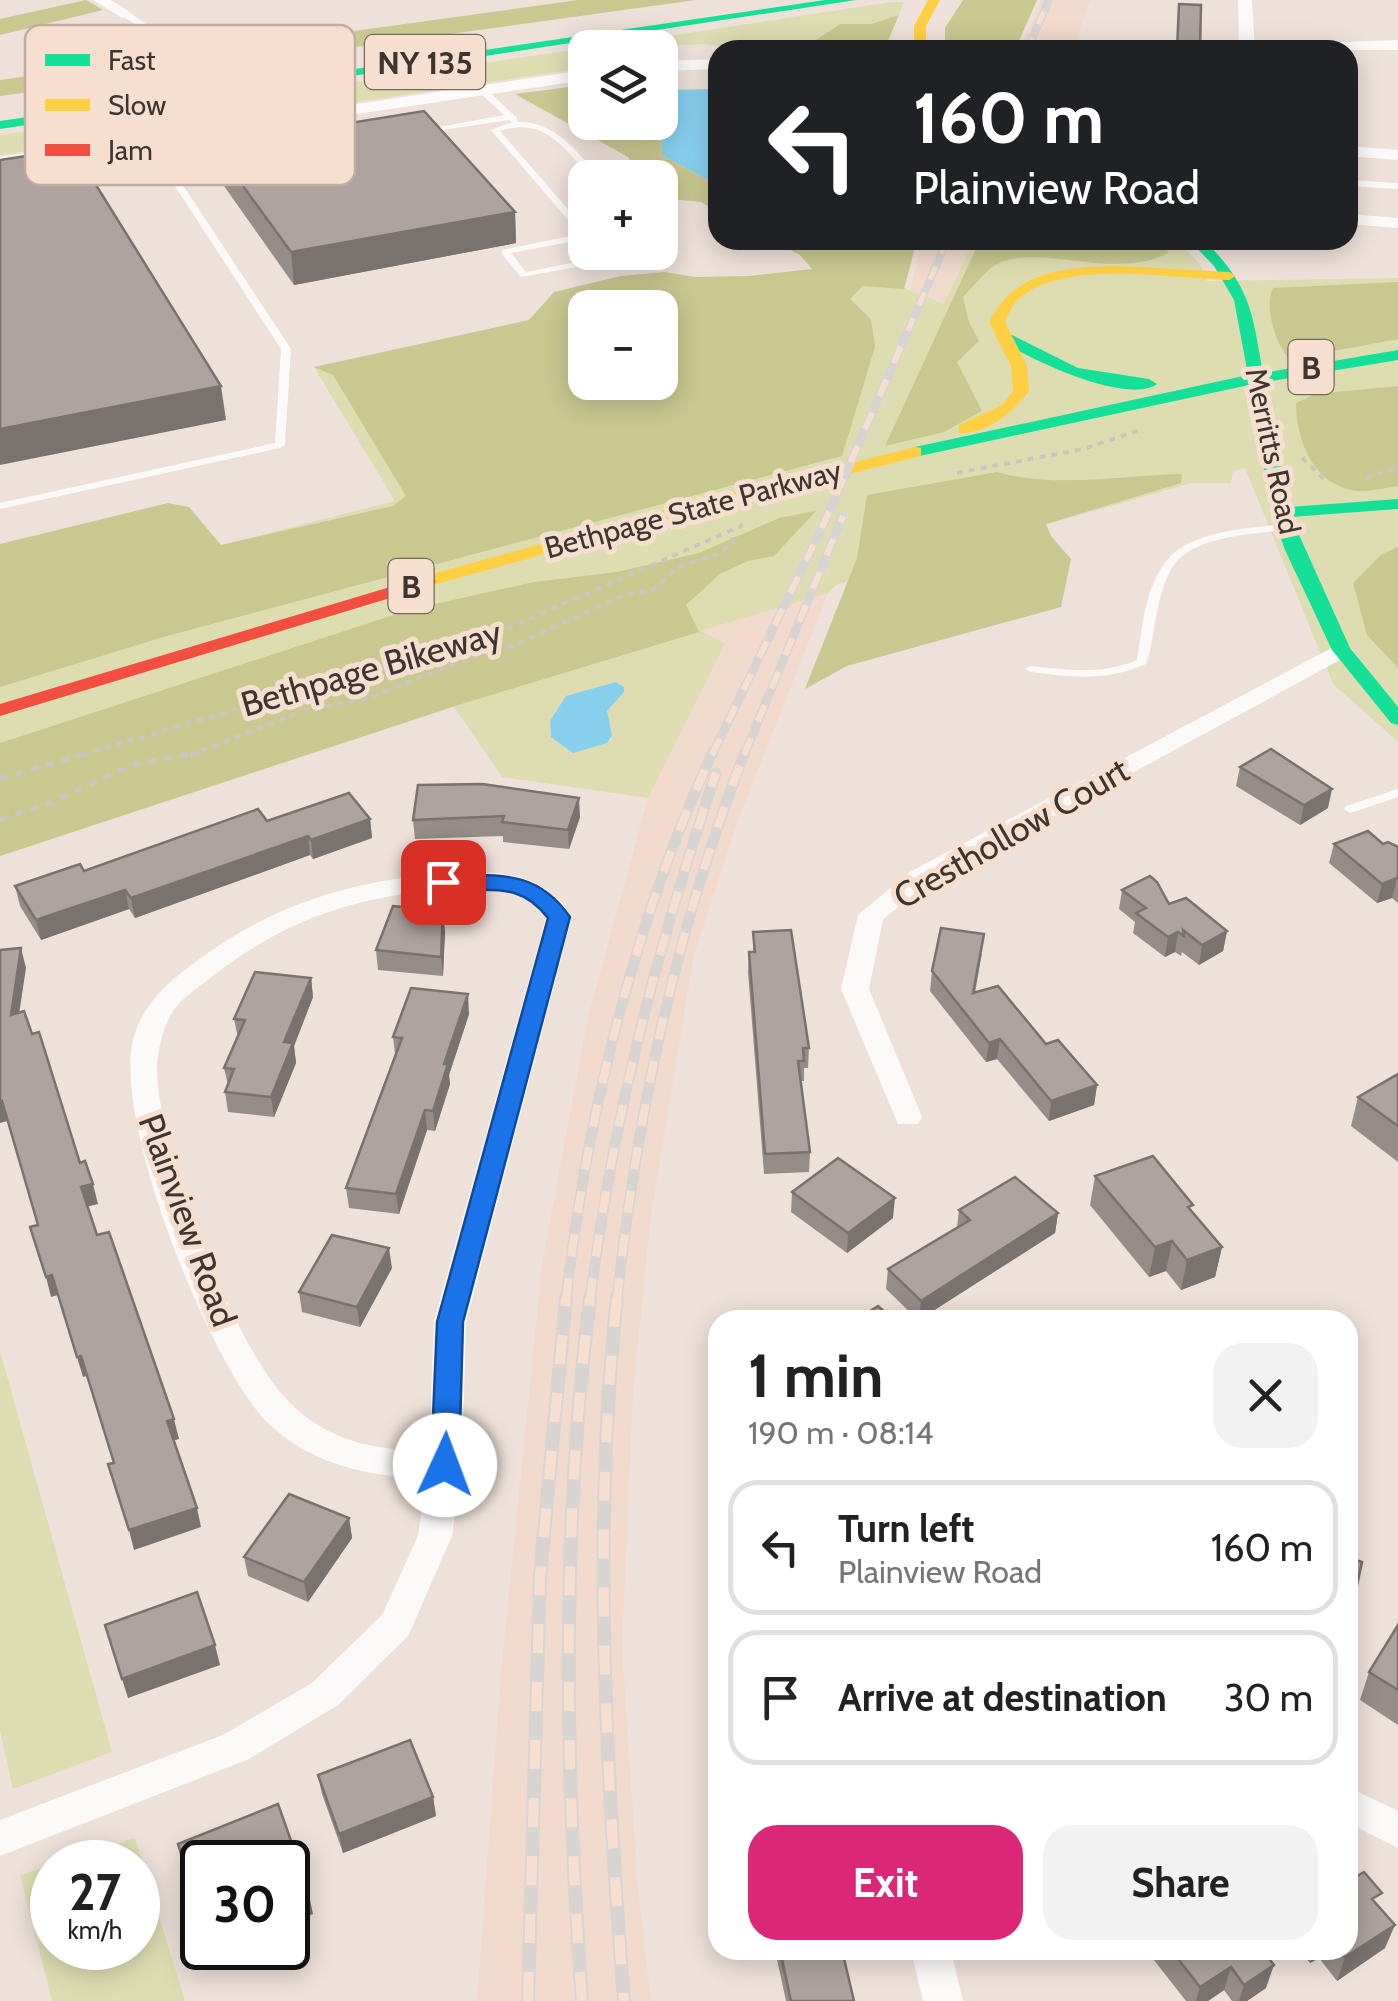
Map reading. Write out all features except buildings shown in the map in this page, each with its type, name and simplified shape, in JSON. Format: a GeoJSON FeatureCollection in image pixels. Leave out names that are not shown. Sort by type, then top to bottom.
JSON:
{"type":"FeatureCollection","features":[{"type":"Feature","properties":{"kind":"main road","name":"NY 135"},"geometry":{"type":"LineString","coordinates":[[355,58],[753,0]]}},
{"type":"Feature","properties":{"kind":"main road","name":"NY 135"},"geometry":{"type":"LineString","coordinates":[[355,72],[850,0]]}},
{"type":"Feature","properties":{"kind":"main road"},"geometry":{"type":"LineString","coordinates":[[920,40],[920,26],[930,5]]}},
{"type":"Feature","properties":{"kind":"main road","name":"NY 135"},"geometry":{"type":"LineString","coordinates":[[0,109],[25,105]]}},
{"type":"Feature","properties":{"kind":"main road","name":"NY 135"},"geometry":{"type":"LineString","coordinates":[[0,124],[25,120]]}},
{"type":"Feature","properties":{"kind":"main road"},"geometry":{"type":"LineString","coordinates":[[1205,250],[1229,276]]}},
{"type":"Feature","properties":{"kind":"main road"},"geometry":{"type":"LineString","coordinates":[[895,457],[983,422],[1016,399],[1022,374],[998,322],[1004,303],[1020,290],[1046,279],[1101,272],[1190,278],[1229,276]]}},
{"type":"Feature","properties":{"kind":"main road","name":"Merritts Road"},"geometry":{"type":"LineString","coordinates":[[1229,276],[1242,300],[1284,520],[1341,650],[1398,719]]}},
{"type":"Feature","properties":{"kind":"main road"},"geometry":{"type":"LineString","coordinates":[[1003,336],[1050,366],[1084,377],[1142,384],[1224,383]]}},
{"type":"Feature","properties":{"kind":"main road","name":"Bethpage State Parkway"},"geometry":{"type":"LineString","coordinates":[[0,710],[454,573],[895,457],[1224,383],[1398,355]]}},
{"type":"Feature","properties":{"kind":"main road"},"geometry":{"type":"LineString","coordinates":[[1284,520],[1398,504]]}},
{"type":"Feature","properties":{"kind":"street"},"geometry":{"type":"LineString","coordinates":[[100,0],[128,15]]}},
{"type":"Feature","properties":{"kind":"street"},"geometry":{"type":"LineString","coordinates":[[1245,0],[1247,40]]}},
{"type":"Feature","properties":{"kind":"street"},"geometry":{"type":"LineString","coordinates":[[1358,46],[1398,45]]}},
{"type":"Feature","properties":{"kind":"street"},"geometry":{"type":"LineString","coordinates":[[678,65],[708,64]]}},
{"type":"Feature","properties":{"kind":"street"},"geometry":{"type":"LineString","coordinates":[[355,111],[568,77]]}},
{"type":"Feature","properties":{"kind":"street"},"geometry":{"type":"LineString","coordinates":[[1358,152],[1398,155]]}},
{"type":"Feature","properties":{"kind":"street"},"geometry":{"type":"LineString","coordinates":[[0,162],[25,158]]}},
{"type":"Feature","properties":{"kind":"street"},"geometry":{"type":"LineString","coordinates":[[1358,220],[1398,223]]}},
{"type":"Feature","properties":{"kind":"street","name":"Cresthollow Court"},"geometry":{"type":"LineString","coordinates":[[908,1117],[855,989],[872,915],[919,878],[1341,650]]}},
{"type":"Feature","properties":{"kind":"street","name":"Plainview Road"},"geometry":{"type":"LineString","coordinates":[[0,1838],[236,1747],[325,1694],[395,1625],[435,1536],[445,1465],[450,1322],[559,917],[542,895],[512,883],[443,882],[357,891],[286,916],[166,1000],[145,1040],[143,1095],[175,1205],[226,1332],[275,1409],[319,1440],[366,1461],[445,1465]]}},
{"type":"Feature","properties":{"kind":"street"},"geometry":{"type":"LineString","coordinates":[[1358,1809],[1398,1830]]}},
{"type":"Feature","properties":{"kind":"street"},"geometry":{"type":"LineString","coordinates":[[933,1960],[943,2001]]}},
{"type":"Feature","properties":{"kind":"lane"},"geometry":{"type":"LineString","coordinates":[[128,15],[143,25]]}},
{"type":"Feature","properties":{"kind":"lane"},"geometry":{"type":"LineString","coordinates":[[482,90],[512,119]]}},
{"type":"Feature","properties":{"kind":"lane"},"geometry":{"type":"LineString","coordinates":[[512,119],[494,130],[568,215]]}},
{"type":"Feature","properties":{"kind":"lane"},"geometry":{"type":"LineString","coordinates":[[412,132],[512,119],[541,123],[578,160]]}},
{"type":"Feature","properties":{"kind":"lane"},"geometry":{"type":"LineString","coordinates":[[1358,184],[1398,186]]}},
{"type":"Feature","properties":{"kind":"lane"},"geometry":{"type":"LineString","coordinates":[[0,506],[280,445],[286,349],[178,185]]}},
{"type":"Feature","properties":{"kind":"lane"},"geometry":{"type":"LineString","coordinates":[[568,239],[505,252],[524,275],[568,267]]}},
{"type":"Feature","properties":{"kind":"lane"},"geometry":{"type":"LineString","coordinates":[[1032,669],[1089,677],[1118,674],[1142,662],[1158,592],[1172,559],[1218,538],[1284,520]]}},
{"type":"Feature","properties":{"kind":"lane"},"geometry":{"type":"LineString","coordinates":[[1350,810],[1398,793]]}},
{"type":"Feature","properties":{"kind":"path"},"geometry":{"type":"LineString","coordinates":[[1297,450],[1324,481],[1337,482]]}},
{"type":"Feature","properties":{"kind":"path"},"geometry":{"type":"LineString","coordinates":[[1350,484],[1398,467]]}},
{"type":"Feature","properties":{"kind":"path","name":"Bethpage Bikeway"},"geometry":{"type":"LineString","coordinates":[[0,780],[507,629],[732,530],[733,543],[718,554],[678,567],[653,590],[610,601],[516,645],[472,657],[366,699],[306,710],[194,754],[132,765],[45,806],[0,820]]}},
{"type":"Feature","properties":{"kind":"shaded area"},"geometry":{"type":"Polygon","coordinates":[[[86,0],[103,10],[41,25],[25,25],[25,29],[0,35],[0,19],[86,0]]]}},
{"type":"Feature","properties":{"kind":"shaded area"},"geometry":{"type":"Polygon","coordinates":[[[578,0],[696,0],[355,47],[355,31],[578,0]]]}},
{"type":"Feature","properties":{"kind":"shaded area"},"geometry":{"type":"Polygon","coordinates":[[[963,0],[1037,0],[1019,40],[945,40],[945,28],[963,0]]]}},
{"type":"Feature","properties":{"kind":"shaded area"},"geometry":{"type":"Polygon","coordinates":[[[1042,0],[1090,0],[1076,40],[1024,40],[1042,0]]]}},
{"type":"Feature","properties":{"kind":"shaded area"},"geometry":{"type":"Polygon","coordinates":[[[899,15],[888,40],[814,40],[840,24],[871,24],[899,15]]]}},
{"type":"Feature","properties":{"kind":"shaded area"},"geometry":{"type":"Polygon","coordinates":[[[25,77],[25,93],[0,96],[0,80],[25,77]]]}},
{"type":"Feature","properties":{"kind":"shaded area"},"geometry":{"type":"Polygon","coordinates":[[[568,87],[568,124],[515,94],[568,87]]]}},
{"type":"Feature","properties":{"kind":"shaded area"},"geometry":{"type":"Polygon","coordinates":[[[598,140],[661,140],[662,155],[671,160],[630,160],[598,140]]]}},
{"type":"Feature","properties":{"kind":"shaded area"},"geometry":{"type":"Polygon","coordinates":[[[678,164],[708,180],[708,206],[678,200],[678,164]]]}},
{"type":"Feature","properties":{"kind":"shaded area"},"geometry":{"type":"Polygon","coordinates":[[[791,250],[914,250],[904,289],[863,286],[850,299],[871,319],[875,347],[842,456],[167,636],[0,687],[0,544],[168,503],[189,507],[221,545],[393,506],[406,496],[333,375],[314,367],[529,320],[554,292],[621,276],[665,272],[695,277],[812,269],[791,250]]]}},
{"type":"Feature","properties":{"kind":"shaded area"},"geometry":{"type":"Polygon","coordinates":[[[920,250],[969,250],[945,304],[910,290],[920,250]]]}},
{"type":"Feature","properties":{"kind":"shaded area"},"geometry":{"type":"Polygon","coordinates":[[[975,250],[1167,250],[1146,261],[1123,264],[1028,257],[991,268],[963,297],[979,341],[957,362],[982,411],[944,432],[885,446],[975,250]]]}},
{"type":"Feature","properties":{"kind":"shaded area"},"geometry":{"type":"Polygon","coordinates":[[[1398,282],[1398,339],[1302,357],[1288,357],[1283,351],[1270,314],[1273,288],[1398,282]]]}},
{"type":"Feature","properties":{"kind":"shaded area"},"geometry":{"type":"Polygon","coordinates":[[[1398,386],[1398,486],[1356,491],[1326,478],[1303,444],[1296,403],[1315,394],[1398,386]]]}},
{"type":"Feature","properties":{"kind":"shaded area"},"geometry":{"type":"Polygon","coordinates":[[[997,472],[1043,480],[1182,474],[1181,483],[1046,524],[1071,559],[1061,607],[847,666],[805,689],[857,558],[867,495],[997,472]]]}},
{"type":"Feature","properties":{"kind":"shaded area"},"geometry":{"type":"Polygon","coordinates":[[[867,495],[738,820],[694,955],[651,1215],[633,1393],[622,1649],[638,1888],[651,2001],[477,2001],[501,1672],[542,1264],[588,1017],[648,798],[724,644],[699,632],[867,495]]]}},
{"type":"Feature","properties":{"kind":"shaded area"},"geometry":{"type":"Polygon","coordinates":[[[816,511],[774,556],[748,561],[720,574],[686,605],[699,632],[455,706],[0,856],[0,743],[412,609],[534,582],[617,572],[699,553],[779,518],[816,511]]]}},
{"type":"Feature","properties":{"kind":"shaded area"},"geometry":{"type":"Polygon","coordinates":[[[1398,547],[1398,668],[1367,635],[1353,583],[1382,554],[1398,547]]]}},
{"type":"Feature","properties":{"kind":"green space"},"geometry":{"type":"Polygon","coordinates":[[[904,2],[899,15],[871,24],[840,24],[814,40],[708,40],[707,44],[678,45],[678,35],[904,2]]]}},
{"type":"Feature","properties":{"kind":"green space"},"geometry":{"type":"Polygon","coordinates":[[[568,51],[568,71],[355,102],[355,82],[568,51]]]}},
{"type":"Feature","properties":{"kind":"green space"},"geometry":{"type":"Polygon","coordinates":[[[25,131],[25,151],[0,155],[0,135],[25,131]]]}},
{"type":"Feature","properties":{"kind":"green space"},"geometry":{"type":"Polygon","coordinates":[[[969,250],[1186,250],[1200,264],[1207,281],[1398,278],[1398,742],[1333,684],[1245,468],[1233,471],[1231,483],[1191,483],[836,585],[828,593],[700,631],[725,643],[648,798],[502,777],[454,707],[0,856],[0,609],[221,545],[395,501],[314,367],[568,317],[568,400],[678,400],[678,304],[844,263],[944,304],[969,250]]]}},
{"type":"Feature","properties":{"kind":"green space"},"geometry":{"type":"Polygon","coordinates":[[[0,1351],[112,1752],[13,1789],[0,1731],[0,1351]]]}},
{"type":"Feature","properties":{"kind":"green space"},"geometry":{"type":"Polygon","coordinates":[[[30,1872],[30,1914],[20,1875],[30,1872]]]}},
{"type":"Feature","properties":{"kind":"green space"},"geometry":{"type":"Polygon","coordinates":[[[160,1920],[185,2001],[52,2001],[44,1970],[160,1970],[160,1920]]]}},
{"type":"Feature","properties":{"kind":"water"},"geometry":{"type":"Polygon","coordinates":[[[708,89],[708,180],[678,164],[678,160],[662,155],[661,140],[678,140],[678,90],[708,89]]]}},
{"type":"Feature","properties":{"kind":"water"},"geometry":{"type":"Polygon","coordinates":[[[616,682],[624,687],[624,692],[607,711],[612,735],[607,743],[573,753],[551,737],[550,721],[566,696],[616,682]]]}},
{"type":"Feature","properties":{"kind":"railway"},"geometry":{"type":"LineString","coordinates":[[1031,40],[1049,0]]}},
{"type":"Feature","properties":{"kind":"railway"},"geometry":{"type":"LineString","coordinates":[[908,331],[943,250]]}},
{"type":"Feature","properties":{"kind":"railway"},"geometry":{"type":"LineString","coordinates":[[712,755],[825,521],[909,328]]}},
{"type":"Feature","properties":{"kind":"railway"},"geometry":{"type":"LineString","coordinates":[[744,755],[843,516]]}},
{"type":"Feature","properties":{"kind":"railway"},"geometry":{"type":"LineString","coordinates":[[566,1300],[587,1160],[618,1020],[660,883],[713,752]]}},
{"type":"Feature","properties":{"kind":"railway"},"geometry":{"type":"LineString","coordinates":[[617,1300],[636,1160],[663,1022],[699,886],[745,752]]}},
{"type":"Feature","properties":{"kind":"railway"},"geometry":{"type":"LineString","coordinates":[[590,1300],[624,1099],[656,969],[716,773]]}},
{"type":"Feature","properties":{"kind":"railway"},"geometry":{"type":"LineString","coordinates":[[528,2001],[540,1576],[566,1298]]}},
{"type":"Feature","properties":{"kind":"railway"},"geometry":{"type":"LineString","coordinates":[[582,2001],[569,1737],[570,1561],[590,1298]]}},
{"type":"Feature","properties":{"kind":"railway"},"geometry":{"type":"LineString","coordinates":[[617,1298],[609,1386],[603,1561],[607,1737],[624,2001]]}},
{"type":"Feature","properties":{"kind":"traffic: fast"},"geometry":{"type":"LineString","coordinates":[[355,73],[850,0]]}},
{"type":"Feature","properties":{"kind":"traffic: fast"},"geometry":{"type":"LineString","coordinates":[[0,125],[25,121]]}},
{"type":"Feature","properties":{"kind":"traffic: fast"},"geometry":{"type":"LineString","coordinates":[[1206,250],[1220,264],[1242,300],[1281,513],[1294,550],[1341,650],[1398,719]]}},
{"type":"Feature","properties":{"kind":"traffic: fast"},"geometry":{"type":"LineString","coordinates":[[1003,336],[1072,371],[1149,384]]}},
{"type":"Feature","properties":{"kind":"traffic: fast"},"geometry":{"type":"LineString","coordinates":[[915,452],[1213,386],[1398,355]]}},
{"type":"Feature","properties":{"kind":"traffic: fast"},"geometry":{"type":"LineString","coordinates":[[1281,513],[1398,504]]}},
{"type":"Feature","properties":{"kind":"traffic: slow"},"geometry":{"type":"LineString","coordinates":[[920,40],[920,26],[934,0]]}},
{"type":"Feature","properties":{"kind":"traffic: slow"},"geometry":{"type":"LineString","coordinates":[[965,429],[1008,408],[1021,391],[1019,366],[997,322],[1011,298],[1034,283],[1087,271],[1229,276]]}},
{"type":"Feature","properties":{"kind":"traffic: slow"},"geometry":{"type":"LineString","coordinates":[[427,581],[680,511],[915,452]]}},
{"type":"Feature","properties":{"kind":"traffic: jam"},"geometry":{"type":"LineString","coordinates":[[0,710],[427,581]]}},
{"type":"Feature","properties":{"kind":"route"},"geometry":{"type":"LineString","coordinates":[[443,882],[512,883],[542,895],[559,917],[450,1322],[445,1465]]}}]}
